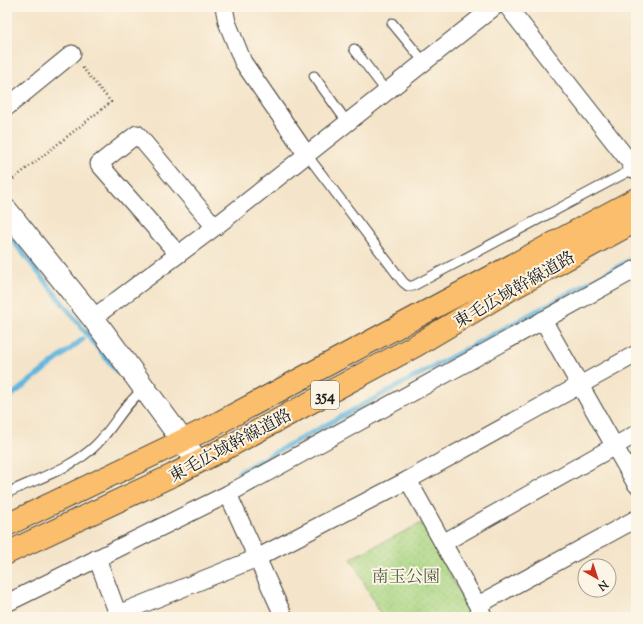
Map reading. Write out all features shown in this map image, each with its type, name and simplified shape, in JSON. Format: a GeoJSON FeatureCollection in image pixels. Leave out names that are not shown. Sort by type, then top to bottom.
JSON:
{"type":"FeatureCollection","features":[{"type":"Feature","properties":{"kind":"highway","name":"東毛広域幹線道路"},"geometry":{"type":"LineString","coordinates":[[7,525],[211,427],[636,200]]}},
{"type":"Feature","properties":{"kind":"highway","name":"東毛広域幹線道路"},"geometry":{"type":"LineString","coordinates":[[7,553],[198,462],[415,346],[511,289],[636,221]]}},
{"type":"Feature","properties":{"kind":"street"},"geometry":{"type":"LineString","coordinates":[[224,7],[227,22],[243,62],[307,155]]}},
{"type":"Feature","properties":{"kind":"street"},"geometry":{"type":"LineString","coordinates":[[93,318],[215,227],[494,7]]}},
{"type":"Feature","properties":{"kind":"street"},"geometry":{"type":"LineString","coordinates":[[508,7],[634,168]]}},
{"type":"Feature","properties":{"kind":"street"},"geometry":{"type":"LineString","coordinates":[[7,106],[72,54]]}},
{"type":"Feature","properties":{"kind":"street"},"geometry":{"type":"LineString","coordinates":[[178,254],[99,164],[137,134],[215,227]]}},
{"type":"Feature","properties":{"kind":"street"},"geometry":{"type":"LineString","coordinates":[[7,211],[93,318],[198,462]]}},
{"type":"Feature","properties":{"kind":"street"},"geometry":{"type":"LineString","coordinates":[[9,607],[97,558],[228,494],[636,269]]}},
{"type":"Feature","properties":{"kind":"street"},"geometry":{"type":"LineString","coordinates":[[543,320],[579,385],[616,446],[636,484]]}},
{"type":"Feature","properties":{"kind":"street"},"geometry":{"type":"LineString","coordinates":[[97,558],[119,615],[257,558],[408,480],[636,354]]}},
{"type":"Feature","properties":{"kind":"street"},"geometry":{"type":"LineString","coordinates":[[443,543],[636,434]]}},
{"type":"Feature","properties":{"kind":"street"},"geometry":{"type":"LineString","coordinates":[[408,480],[481,611],[636,519]]}},
{"type":"Feature","properties":{"kind":"street"},"geometry":{"type":"LineString","coordinates":[[228,494],[284,617]]}},
{"type":"Feature","properties":{"kind":"lane"},"geometry":{"type":"LineString","coordinates":[[392,23],[424,62]]}},
{"type":"Feature","properties":{"kind":"lane"},"geometry":{"type":"LineString","coordinates":[[354,49],[386,91]]}},
{"type":"Feature","properties":{"kind":"lane"},"geometry":{"type":"LineString","coordinates":[[314,76],[347,122]]}},
{"type":"Feature","properties":{"kind":"lane"},"geometry":{"type":"LineString","coordinates":[[307,155],[403,282],[408,286],[414,286],[634,168]]}},
{"type":"Feature","properties":{"kind":"lane"},"geometry":{"type":"LineString","coordinates":[[7,493],[65,466],[90,451],[105,435],[132,400],[144,389]]}},
{"type":"Feature","properties":{"kind":"path"},"geometry":{"type":"LineString","coordinates":[[7,184],[111,102],[72,54]]}},
{"type":"Feature","properties":{"kind":"green space","name":"南玉公園"},"geometry":{"type":"Polygon","coordinates":[[[422,523],[473,617],[382,617],[351,558],[422,523]]]}},
{"type":"Feature","properties":{"kind":"waterway"},"geometry":{"type":"LineString","coordinates":[[7,233],[117,372]]}},
{"type":"Feature","properties":{"kind":"waterway"},"geometry":{"type":"LineString","coordinates":[[239,472],[636,257]]}},
{"type":"Feature","properties":{"kind":"waterway"},"geometry":{"type":"LineString","coordinates":[[7,399],[83,339]]}}]}
